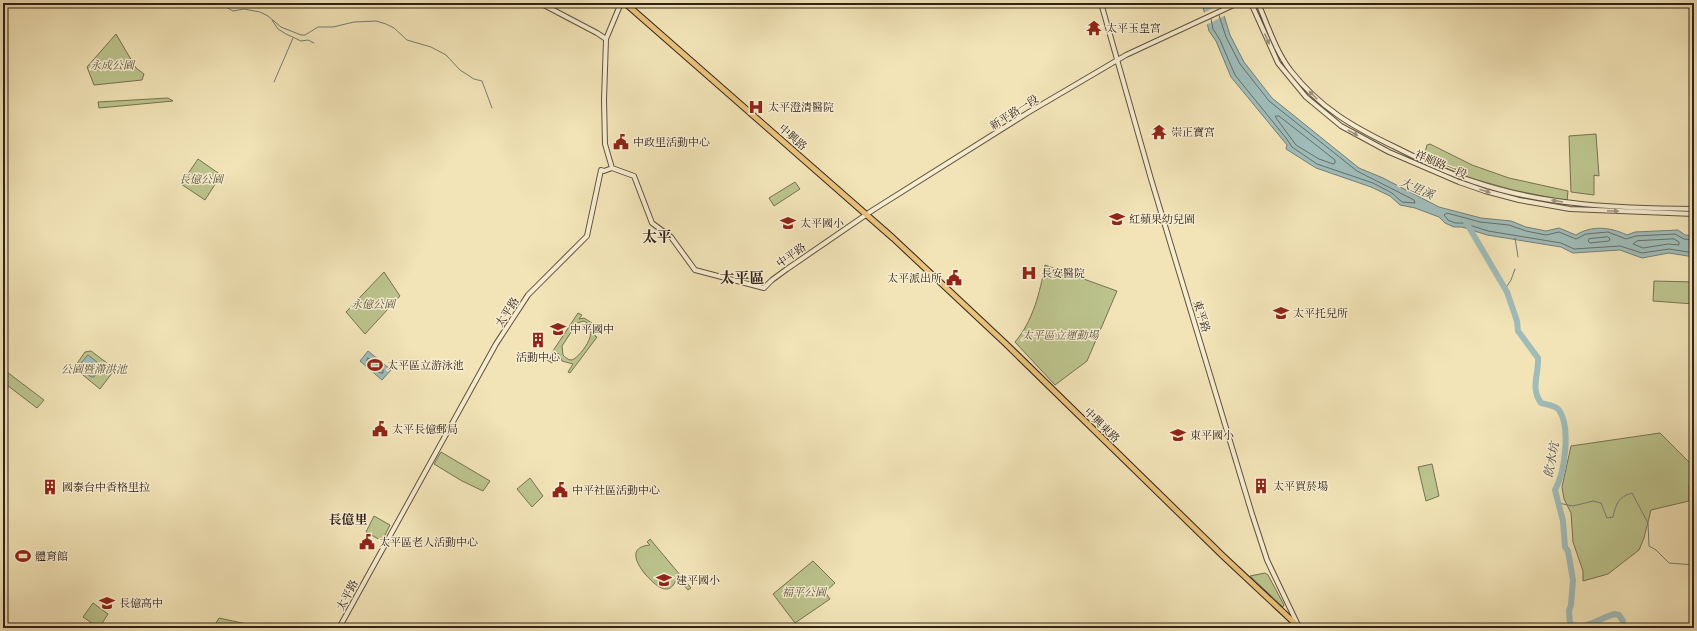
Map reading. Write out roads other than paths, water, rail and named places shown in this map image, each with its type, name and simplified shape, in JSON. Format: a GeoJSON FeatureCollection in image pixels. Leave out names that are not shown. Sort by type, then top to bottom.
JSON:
{"type":"FeatureCollection","features":[{"type":"Feature","properties":{"kind":"main road","name":"中興路"},"geometry":{"type":"LineString","coordinates":[[625,3],[893,238]]}},
{"type":"Feature","properties":{"kind":"main road","name":"中興東路"},"geometry":{"type":"LineString","coordinates":[[893,238],[1299,627]]}},
{"type":"Feature","properties":{"kind":"street"},"geometry":{"type":"LineString","coordinates":[[540,3],[606,39]]}},
{"type":"Feature","properties":{"kind":"street"},"geometry":{"type":"LineString","coordinates":[[612,168],[605,144],[604,100],[606,39],[621,3]]}},
{"type":"Feature","properties":{"kind":"street","name":"東平路"},"geometry":{"type":"LineString","coordinates":[[1101,3],[1189,307],[1252,514],[1267,560],[1299,627]]}},
{"type":"Feature","properties":{"kind":"street","name":"新平路一段"},"geometry":{"type":"LineString","coordinates":[[845,229],[1030,112],[1117,61],[1238,3]]}},
{"type":"Feature","properties":{"kind":"street","name":"祥順路一段"},"geometry":{"type":"LineString","coordinates":[[1251,3],[1278,63],[1306,97],[1341,126],[1389,152],[1459,182],[1519,200],[1570,209],[1694,214]]}},
{"type":"Feature","properties":{"kind":"street","name":"祥順路一段"},"geometry":{"type":"LineString","coordinates":[[1258,3],[1286,64],[1320,102],[1351,125],[1419,159],[1476,182],[1543,199],[1589,205],[1694,209]]}},
{"type":"Feature","properties":{"kind":"street","name":"中平路"},"geometry":{"type":"LineString","coordinates":[[612,168],[634,176],[652,223],[671,236],[695,270],[760,288],[764,288],[787,269],[845,229]]}},
{"type":"Feature","properties":{"kind":"street","name":"太平路"},"geometry":{"type":"LineString","coordinates":[[339,628],[496,344],[528,295],[587,236],[601,170],[604,171],[612,168]]}},
{"type":"Feature","properties":{"kind":"water"},"geometry":{"type":"Polygon","coordinates":[[[1202,3],[1220,3],[1230,35],[1244,62],[1272,98],[1359,168],[1383,178],[1439,207],[1481,218],[1511,221],[1526,227],[1546,231],[1559,228],[1576,235],[1595,228],[1601,228],[1614,230],[1627,235],[1635,232],[1678,230],[1685,235],[1694,236],[1694,257],[1669,253],[1642,258],[1620,250],[1573,253],[1561,247],[1487,235],[1462,227],[1454,227],[1445,223],[1439,217],[1415,208],[1400,205],[1390,196],[1371,187],[1316,168],[1286,149],[1287,145],[1231,77],[1216,41],[1209,31],[1202,3]]]}},
{"type":"Feature","properties":{"kind":"water","name":"太平區立游泳池"},"geometry":{"type":"Polygon","coordinates":[[[368,351],[391,370],[382,380],[360,361],[368,351]]]}},
{"type":"Feature","properties":{"kind":"water"},"geometry":{"type":"Polygon","coordinates":[[[88,355],[102,366],[94,377],[91,377],[80,368],[81,363],[88,355]]]}},
{"type":"Feature","properties":{"kind":"waterway"},"geometry":{"type":"LineString","coordinates":[[210,3],[226,7],[233,11],[244,9],[260,12],[268,16],[281,27],[301,35],[305,35],[318,27],[333,27],[354,22],[376,21],[386,24],[394,28],[407,40],[431,47],[446,55],[460,70],[474,79],[482,81],[492,108]]}},
{"type":"Feature","properties":{"kind":"waterway"},"geometry":{"type":"LineString","coordinates":[[272,20],[278,29],[286,34],[301,41],[308,40],[314,43]]}},
{"type":"Feature","properties":{"kind":"waterway"},"geometry":{"type":"LineString","coordinates":[[274,82],[293,38]]}},
{"type":"Feature","properties":{"kind":"waterway","name":"飲水坑"},"geometry":{"type":"LineString","coordinates":[[1466,222],[1507,292],[1517,321],[1518,331],[1538,358],[1535,386],[1538,397],[1541,403],[1557,408],[1563,418],[1566,438],[1564,461],[1559,482],[1555,490],[1563,521],[1565,547],[1568,551],[1573,580],[1571,605],[1569,611],[1570,624],[1576,626],[1587,625],[1615,614],[1619,615],[1623,621],[1622,628]]}},
{"type":"Feature","properties":{"kind":"waterway"},"geometry":{"type":"LineString","coordinates":[[1515,238],[1518,257]]}},
{"type":"Feature","properties":{"kind":"waterway"},"geometry":{"type":"LineString","coordinates":[[1505,289],[1511,280],[1515,269]]}},
{"type":"Feature","properties":{"kind":"waterway"},"geometry":{"type":"LineString","coordinates":[[1558,503],[1573,506],[1593,501],[1601,503],[1607,518],[1613,517],[1618,502],[1632,493],[1648,523],[1649,546],[1656,550],[1669,563],[1694,565]]}},
{"type":"Feature","properties":{"kind":"place","name":"太平玉皇宮"},"geometry":{"type":"Point","coordinates":[1094,28]}},
{"type":"Feature","properties":{"kind":"place","name":"太平澄清醫院"},"geometry":{"type":"Point","coordinates":[756,107]}},
{"type":"Feature","properties":{"kind":"place","name":"崇正寶宮"},"geometry":{"type":"Point","coordinates":[1159,132]}},
{"type":"Feature","properties":{"kind":"place","name":"中政里活動中心"},"geometry":{"type":"Point","coordinates":[621,142]}},
{"type":"Feature","properties":{"kind":"place","name":"紅蘋果幼兒園"},"geometry":{"type":"Point","coordinates":[1117,219]}},
{"type":"Feature","properties":{"kind":"place","name":"太平國小"},"geometry":{"type":"Point","coordinates":[788,223]}},
{"type":"Feature","properties":{"kind":"place","name":"長安醫院"},"geometry":{"type":"Point","coordinates":[1029,273]}},
{"type":"Feature","properties":{"kind":"place","name":"太平派出所"},"geometry":{"type":"Point","coordinates":[954,278]}},
{"type":"Feature","properties":{"kind":"place","name":"太平托兒所"},"geometry":{"type":"Point","coordinates":[1281,313]}},
{"type":"Feature","properties":{"kind":"place","name":"中平國中"},"geometry":{"type":"Point","coordinates":[558,329]}},
{"type":"Feature","properties":{"kind":"place","name":"活動中心"},"geometry":{"type":"Point","coordinates":[538,340]}},
{"type":"Feature","properties":{"kind":"place","name":"太平區立游泳池"},"geometry":{"type":"Point","coordinates":[375,365]}},
{"type":"Feature","properties":{"kind":"place","name":"太平長億郵局"},"geometry":{"type":"Point","coordinates":[380,429]}},
{"type":"Feature","properties":{"kind":"place","name":"東平國小"},"geometry":{"type":"Point","coordinates":[1178,435]}},
{"type":"Feature","properties":{"kind":"place","name":"太平買菸場"},"geometry":{"type":"Point","coordinates":[1261,486]}},
{"type":"Feature","properties":{"kind":"place","name":"國泰台中香格里拉"},"geometry":{"type":"Point","coordinates":[50,487]}},
{"type":"Feature","properties":{"kind":"place","name":"中平社區活動中心"},"geometry":{"type":"Point","coordinates":[560,490]}},
{"type":"Feature","properties":{"kind":"place","name":"太平區老人活動中心"},"geometry":{"type":"Point","coordinates":[367,542]}},
{"type":"Feature","properties":{"kind":"place","name":"體育館"},"geometry":{"type":"Point","coordinates":[23,556]}},
{"type":"Feature","properties":{"kind":"place","name":"建平國小"},"geometry":{"type":"Point","coordinates":[664,580]}},
{"type":"Feature","properties":{"kind":"place","name":"長億高中"},"geometry":{"type":"Point","coordinates":[107,603]}},
{"type":"Feature","properties":{"kind":"district","name":"太平"},"geometry":{"type":"Point","coordinates":[657,236]}},
{"type":"Feature","properties":{"kind":"district","name":"太平區"},"geometry":{"type":"Point","coordinates":[742,277]}},
{"type":"Feature","properties":{"kind":"district","name":"長億里"},"geometry":{"type":"Point","coordinates":[348,519]}},
{"type":"Feature","properties":{"kind":"park label","name":"永成公園"},"geometry":{"type":"Point","coordinates":[112,65]}},
{"type":"Feature","properties":{"kind":"park label","name":"長億公園"},"geometry":{"type":"Point","coordinates":[201,179]}},
{"type":"Feature","properties":{"kind":"park label","name":"永億公園"},"geometry":{"type":"Point","coordinates":[373,304]}},
{"type":"Feature","properties":{"kind":"park label","name":"太平區立運動場"},"geometry":{"type":"Point","coordinates":[1060,335]}},
{"type":"Feature","properties":{"kind":"park label","name":"公園暨滯洪池"},"geometry":{"type":"Point","coordinates":[94,369]}},
{"type":"Feature","properties":{"kind":"park label","name":"福平公園"},"geometry":{"type":"Point","coordinates":[804,592]}},
{"type":"Feature","properties":{"kind":"water label","name":"大里溪"},"geometry":{"type":"Point","coordinates":[1417,188]}}]}
